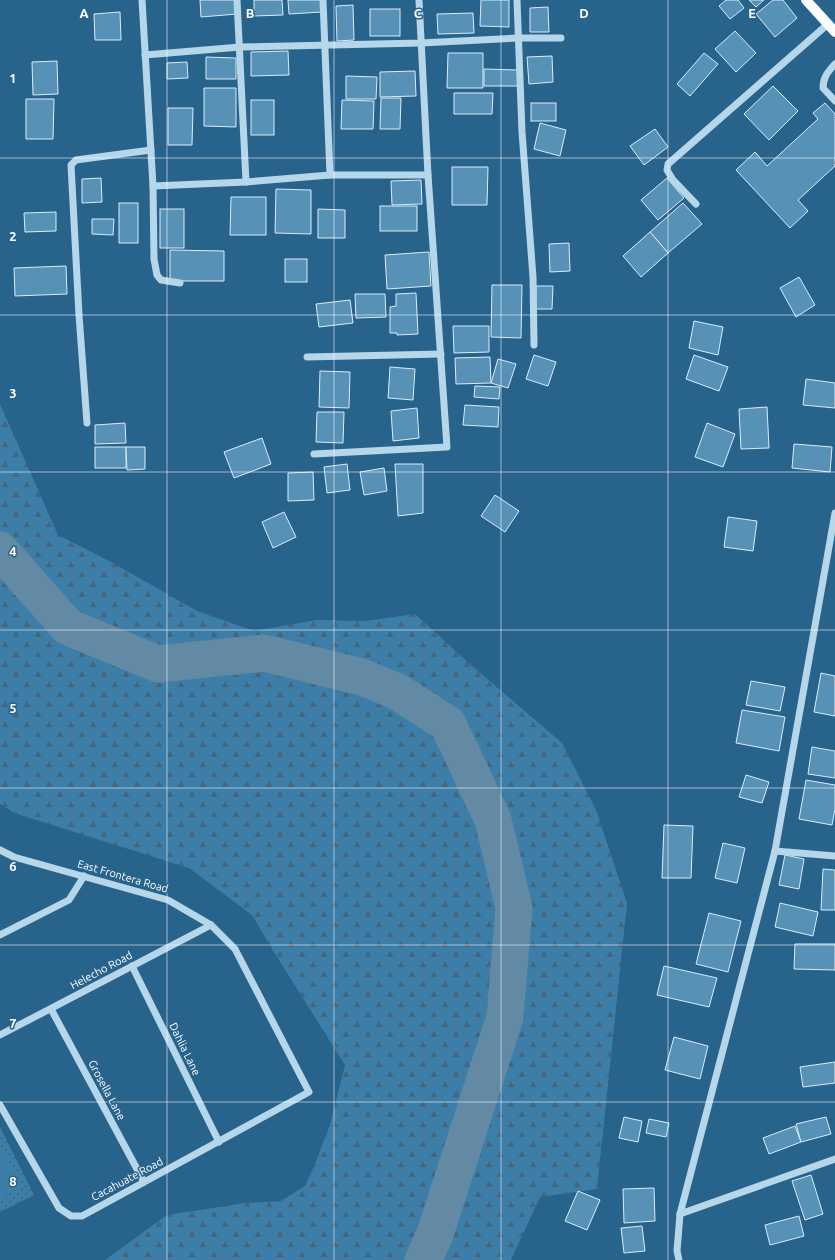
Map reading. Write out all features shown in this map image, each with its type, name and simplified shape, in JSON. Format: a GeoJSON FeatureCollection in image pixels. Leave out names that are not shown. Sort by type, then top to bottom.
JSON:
{"type":"FeatureCollection","features":[{"type":"Feature","properties":{"kind":"main road"},"geometry":{"type":"LineString","coordinates":[[806,0],[832,28]]}},
{"type":"Feature","properties":{"kind":"street"},"geometry":{"type":"LineString","coordinates":[[142,0],[153,186],[154,259],[157,274],[161,280],[180,283]]}},
{"type":"Feature","properties":{"kind":"street"},"geometry":{"type":"LineString","coordinates":[[238,0],[246,182]]}},
{"type":"Feature","properties":{"kind":"street"},"geometry":{"type":"LineString","coordinates":[[323,0],[330,175]]}},
{"type":"Feature","properties":{"kind":"street"},"geometry":{"type":"LineString","coordinates":[[314,454],[447,447],[428,175],[419,0]]}},
{"type":"Feature","properties":{"kind":"street"},"geometry":{"type":"LineString","coordinates":[[517,0],[522,132],[533,277],[534,345]]}},
{"type":"Feature","properties":{"kind":"street"},"geometry":{"type":"LineString","coordinates":[[696,204],[673,180],[667,170],[668,164],[832,28]]}},
{"type":"Feature","properties":{"kind":"street"},"geometry":{"type":"LineString","coordinates":[[145,55],[240,47],[421,43],[518,38],[561,38]]}},
{"type":"Feature","properties":{"kind":"street"},"geometry":{"type":"LineString","coordinates":[[835,64],[823,80],[823,88],[835,101]]}},
{"type":"Feature","properties":{"kind":"street"},"geometry":{"type":"LineString","coordinates":[[87,423],[78,315],[71,165],[76,160],[151,150]]}},
{"type":"Feature","properties":{"kind":"street"},"geometry":{"type":"LineString","coordinates":[[153,186],[246,182],[330,175],[428,175]]}},
{"type":"Feature","properties":{"kind":"street"},"geometry":{"type":"LineString","coordinates":[[306,356],[441,354]]}},
{"type":"Feature","properties":{"kind":"street"},"geometry":{"type":"LineString","coordinates":[[679,1260],[677,1251],[680,1214],[775,851],[835,513]]}},
{"type":"Feature","properties":{"kind":"street","name":"East Frontera Road"},"geometry":{"type":"LineString","coordinates":[[0,850],[14,857],[168,900],[212,925],[235,949],[309,1092]]}},
{"type":"Feature","properties":{"kind":"street"},"geometry":{"type":"LineString","coordinates":[[775,851],[835,856]]}},
{"type":"Feature","properties":{"kind":"street"},"geometry":{"type":"LineString","coordinates":[[0,935],[69,900],[84,876]]}},
{"type":"Feature","properties":{"kind":"street","name":"Helecho Road"},"geometry":{"type":"LineString","coordinates":[[0,1036],[212,925]]}},
{"type":"Feature","properties":{"kind":"street","name":"Dahlia Lane"},"geometry":{"type":"LineString","coordinates":[[132,966],[219,1142]]}},
{"type":"Feature","properties":{"kind":"street","name":"Grosella Lane"},"geometry":{"type":"LineString","coordinates":[[51,1009],[144,1182]]}},
{"type":"Feature","properties":{"kind":"street","name":"Cacahuate Road"},"geometry":{"type":"LineString","coordinates":[[0,1105],[59,1208],[70,1216],[82,1216],[309,1092]]}},
{"type":"Feature","properties":{"kind":"street"},"geometry":{"type":"LineString","coordinates":[[680,1214],[835,1159]]}},
{"type":"Feature","properties":{"kind":"green space"},"geometry":{"type":"Polygon","coordinates":[[[0,404],[58,535],[113,563],[197,611],[254,631],[317,620],[365,621],[415,614],[472,666],[562,743],[596,810],[627,903],[597,1189],[540,1197],[511,1260],[105,1260],[167,1215],[245,1203],[281,1201],[305,1186],[330,1125],[345,1065],[252,915],[189,868],[14,813],[0,804],[0,404]]]}},
{"type":"Feature","properties":{"kind":"green space"},"geometry":{"type":"Polygon","coordinates":[[[0,1127],[34,1195],[0,1212],[0,1127]]]}},
{"type":"Feature","properties":{"kind":"green space"},"geometry":{"type":"Polygon","coordinates":[[[0,1145],[21,1186],[0,1197],[0,1145]]]}},
{"type":"Feature","properties":{"kind":"building"},"geometry":{"type":"Polygon","coordinates":[[[200,0],[236,0],[237,14],[201,17],[200,0]]]}},
{"type":"Feature","properties":{"kind":"building"},"geometry":{"type":"Polygon","coordinates":[[[254,0],[282,0],[283,15],[254,16],[254,0]]]}},
{"type":"Feature","properties":{"kind":"building"},"geometry":{"type":"Polygon","coordinates":[[[288,0],[322,0],[322,12],[289,14],[288,0]]]}},
{"type":"Feature","properties":{"kind":"building"},"geometry":{"type":"Polygon","coordinates":[[[481,0],[509,0],[509,27],[480,26],[481,0]]]}},
{"type":"Feature","properties":{"kind":"building"},"geometry":{"type":"Polygon","coordinates":[[[726,0],[738,0],[744,8],[730,19],[719,6],[726,0]]]}},
{"type":"Feature","properties":{"kind":"building"},"geometry":{"type":"Polygon","coordinates":[[[749,0],[764,0],[756,7],[749,0]]]}},
{"type":"Feature","properties":{"kind":"building"},"geometry":{"type":"Polygon","coordinates":[[[773,0],[783,0],[797,18],[775,37],[756,14],[773,0]]]}},
{"type":"Feature","properties":{"kind":"building"},"geometry":{"type":"Polygon","coordinates":[[[353,5],[354,40],[337,41],[336,6],[353,5]]]}},
{"type":"Feature","properties":{"kind":"building"},"geometry":{"type":"Polygon","coordinates":[[[548,7],[549,32],[530,32],[530,8],[548,7]]]}},
{"type":"Feature","properties":{"kind":"building"},"geometry":{"type":"Polygon","coordinates":[[[370,9],[400,9],[400,36],[370,36],[370,9]]]}},
{"type":"Feature","properties":{"kind":"building"},"geometry":{"type":"Polygon","coordinates":[[[120,12],[121,40],[95,40],[94,14],[120,12]]]}},
{"type":"Feature","properties":{"kind":"building"},"geometry":{"type":"Polygon","coordinates":[[[473,13],[474,33],[438,34],[437,14],[473,13]]]}},
{"type":"Feature","properties":{"kind":"building"},"geometry":{"type":"Polygon","coordinates":[[[735,31],[756,53],[736,72],[715,49],[735,31]]]}},
{"type":"Feature","properties":{"kind":"building"},"geometry":{"type":"Polygon","coordinates":[[[288,51],[289,75],[251,76],[251,52],[288,51]]]}},
{"type":"Feature","properties":{"kind":"building"},"geometry":{"type":"Polygon","coordinates":[[[448,53],[483,53],[483,88],[447,88],[448,53]]]}},
{"type":"Feature","properties":{"kind":"building"},"geometry":{"type":"Polygon","coordinates":[[[704,53],[718,64],[690,96],[677,84],[704,53]]]}},
{"type":"Feature","properties":{"kind":"building"},"geometry":{"type":"Polygon","coordinates":[[[552,56],[553,82],[529,84],[527,57],[552,56]]]}},
{"type":"Feature","properties":{"kind":"building"},"geometry":{"type":"Polygon","coordinates":[[[206,57],[236,58],[236,79],[206,79],[206,57]]]}},
{"type":"Feature","properties":{"kind":"building"},"geometry":{"type":"Polygon","coordinates":[[[57,61],[58,94],[33,95],[32,62],[57,61]]]}},
{"type":"Feature","properties":{"kind":"building"},"geometry":{"type":"Polygon","coordinates":[[[187,62],[188,78],[167,79],[167,63],[187,62]]]}},
{"type":"Feature","properties":{"kind":"building"},"geometry":{"type":"Polygon","coordinates":[[[484,69],[518,70],[518,86],[484,86],[484,69]]]}},
{"type":"Feature","properties":{"kind":"building"},"geometry":{"type":"Polygon","coordinates":[[[415,71],[416,96],[380,97],[380,72],[415,71]]]}},
{"type":"Feature","properties":{"kind":"building"},"geometry":{"type":"Polygon","coordinates":[[[346,76],[377,77],[376,99],[346,99],[346,76]]]}},
{"type":"Feature","properties":{"kind":"building"},"geometry":{"type":"Polygon","coordinates":[[[773,86],[798,111],[769,140],[744,114],[773,86]]]}},
{"type":"Feature","properties":{"kind":"building"},"geometry":{"type":"Polygon","coordinates":[[[204,88],[236,88],[236,127],[204,126],[204,88]]]}},
{"type":"Feature","properties":{"kind":"building"},"geometry":{"type":"Polygon","coordinates":[[[454,93],[493,93],[492,114],[454,114],[454,93]]]}},
{"type":"Feature","properties":{"kind":"building"},"geometry":{"type":"Polygon","coordinates":[[[381,98],[401,98],[400,129],[380,129],[381,98]]]}},
{"type":"Feature","properties":{"kind":"building"},"geometry":{"type":"Polygon","coordinates":[[[26,99],[54,99],[53,139],[26,139],[26,99]]]}},
{"type":"Feature","properties":{"kind":"building"},"geometry":{"type":"Polygon","coordinates":[[[251,100],[274,100],[274,135],[251,135],[251,100]]]}},
{"type":"Feature","properties":{"kind":"building"},"geometry":{"type":"Polygon","coordinates":[[[342,100],[374,101],[373,129],[341,129],[342,100]]]}},
{"type":"Feature","properties":{"kind":"building"},"geometry":{"type":"Polygon","coordinates":[[[531,103],[556,103],[556,121],[531,121],[531,103]]]}},
{"type":"Feature","properties":{"kind":"building"},"geometry":{"type":"Polygon","coordinates":[[[825,103],[835,114],[835,166],[798,200],[808,211],[790,228],[736,170],[755,152],[767,166],[818,119],[813,113],[825,103]]]}},
{"type":"Feature","properties":{"kind":"building"},"geometry":{"type":"Polygon","coordinates":[[[168,108],[193,108],[192,145],[168,145],[168,108]]]}},
{"type":"Feature","properties":{"kind":"building"},"geometry":{"type":"Polygon","coordinates":[[[540,123],[566,130],[560,156],[534,149],[540,123]]]}},
{"type":"Feature","properties":{"kind":"building"},"geometry":{"type":"Polygon","coordinates":[[[655,129],[668,147],[644,165],[630,146],[655,129]]]}},
{"type":"Feature","properties":{"kind":"building"},"geometry":{"type":"Polygon","coordinates":[[[452,167],[488,167],[487,205],[452,205],[452,167]]]}},
{"type":"Feature","properties":{"kind":"building"},"geometry":{"type":"Polygon","coordinates":[[[101,178],[102,202],[82,203],[82,179],[101,178]]]}},
{"type":"Feature","properties":{"kind":"building"},"geometry":{"type":"Polygon","coordinates":[[[667,178],[684,198],[658,220],[641,200],[667,178]]]}},
{"type":"Feature","properties":{"kind":"building"},"geometry":{"type":"Polygon","coordinates":[[[421,180],[422,204],[392,205],[391,181],[421,180]]]}},
{"type":"Feature","properties":{"kind":"building"},"geometry":{"type":"Polygon","coordinates":[[[276,189],[311,190],[311,234],[275,233],[276,189]]]}},
{"type":"Feature","properties":{"kind":"building"},"geometry":{"type":"Polygon","coordinates":[[[231,197],[266,197],[266,235],[230,235],[231,197]]]}},
{"type":"Feature","properties":{"kind":"building"},"geometry":{"type":"Polygon","coordinates":[[[119,203],[138,203],[138,243],[119,243],[119,203]]]}},
{"type":"Feature","properties":{"kind":"building"},"geometry":{"type":"Polygon","coordinates":[[[683,203],[702,224],[668,253],[650,232],[683,203]]]}},
{"type":"Feature","properties":{"kind":"building"},"geometry":{"type":"Polygon","coordinates":[[[380,206],[417,206],[417,231],[380,231],[380,206]]]}},
{"type":"Feature","properties":{"kind":"building"},"geometry":{"type":"Polygon","coordinates":[[[160,209],[184,209],[184,248],[160,248],[160,209]]]}},
{"type":"Feature","properties":{"kind":"building"},"geometry":{"type":"Polygon","coordinates":[[[318,209],[345,210],[345,238],[318,238],[318,209]]]}},
{"type":"Feature","properties":{"kind":"building"},"geometry":{"type":"Polygon","coordinates":[[[56,212],[56,231],[25,232],[24,213],[56,212]]]}},
{"type":"Feature","properties":{"kind":"building"},"geometry":{"type":"Polygon","coordinates":[[[92,219],[114,219],[113,235],[92,234],[92,219]]]}},
{"type":"Feature","properties":{"kind":"building"},"geometry":{"type":"Polygon","coordinates":[[[650,232],[668,253],[641,277],[623,256],[650,232]]]}},
{"type":"Feature","properties":{"kind":"building"},"geometry":{"type":"Polygon","coordinates":[[[569,243],[570,271],[550,272],[549,244],[569,243]]]}},
{"type":"Feature","properties":{"kind":"building"},"geometry":{"type":"Polygon","coordinates":[[[170,250],[224,251],[224,281],[170,281],[170,250]]]}},
{"type":"Feature","properties":{"kind":"building"},"geometry":{"type":"Polygon","coordinates":[[[429,252],[431,286],[387,289],[385,255],[429,252]]]}},
{"type":"Feature","properties":{"kind":"building"},"geometry":{"type":"Polygon","coordinates":[[[285,259],[307,259],[307,282],[285,282],[285,259]]]}},
{"type":"Feature","properties":{"kind":"building"},"geometry":{"type":"Polygon","coordinates":[[[66,266],[67,294],[15,296],[14,268],[66,266]]]}},
{"type":"Feature","properties":{"kind":"building"},"geometry":{"type":"Polygon","coordinates":[[[799,277],[815,305],[796,317],[780,288],[799,277]]]}},
{"type":"Feature","properties":{"kind":"building"},"geometry":{"type":"Polygon","coordinates":[[[492,285],[522,285],[521,338],[491,337],[492,285]]]}},
{"type":"Feature","properties":{"kind":"building"},"geometry":{"type":"Polygon","coordinates":[[[536,286],[553,286],[552,309],[536,309],[536,286]]]}},
{"type":"Feature","properties":{"kind":"building"},"geometry":{"type":"Polygon","coordinates":[[[416,293],[418,334],[397,335],[397,333],[390,333],[390,307],[396,306],[396,294],[416,293]]]}},
{"type":"Feature","properties":{"kind":"building"},"geometry":{"type":"Polygon","coordinates":[[[355,294],[385,294],[386,317],[356,318],[355,294]]]}},
{"type":"Feature","properties":{"kind":"building"},"geometry":{"type":"Polygon","coordinates":[[[350,300],[353,323],[319,327],[316,304],[350,300]]]}},
{"type":"Feature","properties":{"kind":"building"},"geometry":{"type":"Polygon","coordinates":[[[694,321],[723,327],[718,355],[689,348],[694,321]]]}},
{"type":"Feature","properties":{"kind":"building"},"geometry":{"type":"Polygon","coordinates":[[[453,326],[489,326],[489,352],[454,353],[453,326]]]}},
{"type":"Feature","properties":{"kind":"building"},"geometry":{"type":"Polygon","coordinates":[[[534,355],[556,362],[548,386],[526,379],[534,355]]]}},
{"type":"Feature","properties":{"kind":"building"},"geometry":{"type":"Polygon","coordinates":[[[694,355],[728,367],[719,391],[686,379],[694,355]]]}},
{"type":"Feature","properties":{"kind":"building"},"geometry":{"type":"Polygon","coordinates":[[[490,357],[491,383],[456,384],[455,358],[490,357]]]}},
{"type":"Feature","properties":{"kind":"building"},"geometry":{"type":"Polygon","coordinates":[[[498,359],[516,364],[508,388],[491,383],[498,359]]]}},
{"type":"Feature","properties":{"kind":"building"},"geometry":{"type":"Polygon","coordinates":[[[390,367],[415,369],[413,400],[388,398],[390,367]]]}},
{"type":"Feature","properties":{"kind":"building"},"geometry":{"type":"Polygon","coordinates":[[[320,371],[350,372],[349,408],[319,407],[320,371]]]}},
{"type":"Feature","properties":{"kind":"building"},"geometry":{"type":"Polygon","coordinates":[[[806,379],[835,383],[835,408],[803,405],[806,379]]]}},
{"type":"Feature","properties":{"kind":"building"},"geometry":{"type":"Polygon","coordinates":[[[475,386],[500,387],[499,399],[474,397],[475,386]]]}},
{"type":"Feature","properties":{"kind":"building"},"geometry":{"type":"Polygon","coordinates":[[[465,405],[499,407],[498,427],[463,425],[465,405]]]}},
{"type":"Feature","properties":{"kind":"building"},"geometry":{"type":"Polygon","coordinates":[[[767,407],[769,448],[741,449],[739,409],[767,407]]]}},
{"type":"Feature","properties":{"kind":"building"},"geometry":{"type":"Polygon","coordinates":[[[417,408],[419,438],[393,441],[391,411],[417,408]]]}},
{"type":"Feature","properties":{"kind":"building"},"geometry":{"type":"Polygon","coordinates":[[[317,412],[344,412],[343,443],[316,442],[317,412]]]}},
{"type":"Feature","properties":{"kind":"building"},"geometry":{"type":"Polygon","coordinates":[[[125,423],[126,443],[95,444],[95,425],[125,423]]]}},
{"type":"Feature","properties":{"kind":"building"},"geometry":{"type":"Polygon","coordinates":[[[707,423],[735,434],[723,467],[695,457],[707,423]]]}},
{"type":"Feature","properties":{"kind":"building"},"geometry":{"type":"Polygon","coordinates":[[[262,438],[271,464],[234,478],[224,452],[262,438]]]}},
{"type":"Feature","properties":{"kind":"building"},"geometry":{"type":"Polygon","coordinates":[[[794,444],[832,447],[830,472],[792,468],[794,444]]]}},
{"type":"Feature","properties":{"kind":"building"},"geometry":{"type":"Polygon","coordinates":[[[95,447],[126,447],[126,468],[95,468],[95,447]]]}},
{"type":"Feature","properties":{"kind":"building"},"geometry":{"type":"Polygon","coordinates":[[[126,447],[145,447],[145,469],[127,470],[126,447]]]}},
{"type":"Feature","properties":{"kind":"building"},"geometry":{"type":"Polygon","coordinates":[[[347,464],[350,490],[327,493],[324,467],[347,464]]]}},
{"type":"Feature","properties":{"kind":"building"},"geometry":{"type":"Polygon","coordinates":[[[395,464],[423,464],[423,513],[398,516],[395,464]]]}},
{"type":"Feature","properties":{"kind":"building"},"geometry":{"type":"Polygon","coordinates":[[[384,468],[387,491],[364,495],[360,472],[384,468]]]}},
{"type":"Feature","properties":{"kind":"building"},"geometry":{"type":"Polygon","coordinates":[[[313,472],[314,500],[288,501],[288,473],[313,472]]]}},
{"type":"Feature","properties":{"kind":"building"},"geometry":{"type":"Polygon","coordinates":[[[495,495],[519,511],[505,532],[481,516],[495,495]]]}},
{"type":"Feature","properties":{"kind":"building"},"geometry":{"type":"Polygon","coordinates":[[[284,512],[296,537],[273,548],[262,522],[284,512]]]}},
{"type":"Feature","properties":{"kind":"building"},"geometry":{"type":"Polygon","coordinates":[[[728,517],[757,521],[753,551],[724,547],[728,517]]]}},
{"type":"Feature","properties":{"kind":"building"},"geometry":{"type":"Polygon","coordinates":[[[821,673],[835,676],[835,716],[814,712],[821,673]]]}},
{"type":"Feature","properties":{"kind":"building"},"geometry":{"type":"Polygon","coordinates":[[[751,681],[785,687],[780,711],[746,705],[751,681]]]}},
{"type":"Feature","properties":{"kind":"building"},"geometry":{"type":"Polygon","coordinates":[[[742,710],[785,717],[779,751],[736,743],[742,710]]]}},
{"type":"Feature","properties":{"kind":"building"},"geometry":{"type":"Polygon","coordinates":[[[812,747],[835,751],[835,778],[808,774],[812,747]]]}},
{"type":"Feature","properties":{"kind":"building"},"geometry":{"type":"Polygon","coordinates":[[[746,775],[769,782],[762,803],[739,797],[746,775]]]}},
{"type":"Feature","properties":{"kind":"building"},"geometry":{"type":"Polygon","coordinates":[[[806,780],[835,785],[835,809],[832,825],[799,819],[806,780]]]}},
{"type":"Feature","properties":{"kind":"building"},"geometry":{"type":"Polygon","coordinates":[[[664,825],[693,826],[691,878],[662,878],[664,825]]]}},
{"type":"Feature","properties":{"kind":"building"},"geometry":{"type":"Polygon","coordinates":[[[723,843],[745,848],[737,883],[715,878],[723,843]]]}},
{"type":"Feature","properties":{"kind":"building"},"geometry":{"type":"Polygon","coordinates":[[[785,855],[804,859],[799,889],[779,885],[785,855]]]}},
{"type":"Feature","properties":{"kind":"building"},"geometry":{"type":"Polygon","coordinates":[[[823,869],[835,870],[835,910],[821,910],[823,869]]]}},
{"type":"Feature","properties":{"kind":"building"},"geometry":{"type":"Polygon","coordinates":[[[780,903],[818,912],[813,936],[775,927],[780,903]]]}},
{"type":"Feature","properties":{"kind":"building"},"geometry":{"type":"Polygon","coordinates":[[[709,913],[741,921],[728,972],[696,964],[709,913]]]}},
{"type":"Feature","properties":{"kind":"building"},"geometry":{"type":"Polygon","coordinates":[[[795,944],[835,944],[835,970],[794,969],[795,944]]]}},
{"type":"Feature","properties":{"kind":"building"},"geometry":{"type":"Polygon","coordinates":[[[664,966],[717,978],[709,1007],[657,995],[664,966]]]}},
{"type":"Feature","properties":{"kind":"building"},"geometry":{"type":"Polygon","coordinates":[[[674,1037],[708,1046],[700,1079],[665,1070],[674,1037]]]}},
{"type":"Feature","properties":{"kind":"building"},"geometry":{"type":"Polygon","coordinates":[[[835,1062],[835,1083],[803,1087],[800,1067],[835,1062]]]}},
{"type":"Feature","properties":{"kind":"building"},"geometry":{"type":"Polygon","coordinates":[[[624,1117],[642,1121],[638,1142],[619,1138],[624,1117]]]}},
{"type":"Feature","properties":{"kind":"building"},"geometry":{"type":"Polygon","coordinates":[[[826,1117],[831,1134],[801,1142],[796,1124],[826,1117]]]}},
{"type":"Feature","properties":{"kind":"building"},"geometry":{"type":"Polygon","coordinates":[[[649,1119],[669,1123],[666,1137],[646,1133],[649,1119]]]}},
{"type":"Feature","properties":{"kind":"building"},"geometry":{"type":"Polygon","coordinates":[[[795,1126],[801,1142],[769,1154],[763,1138],[795,1126]]]}},
{"type":"Feature","properties":{"kind":"building"},"geometry":{"type":"Polygon","coordinates":[[[811,1175],[823,1214],[805,1220],[792,1181],[811,1175]]]}},
{"type":"Feature","properties":{"kind":"building"},"geometry":{"type":"Polygon","coordinates":[[[654,1188],[655,1221],[624,1223],[623,1189],[654,1188]]]}},
{"type":"Feature","properties":{"kind":"building"},"geometry":{"type":"Polygon","coordinates":[[[578,1191],[600,1200],[587,1230],[565,1221],[578,1191]]]}},
{"type":"Feature","properties":{"kind":"building"},"geometry":{"type":"Polygon","coordinates":[[[799,1216],[804,1236],[770,1245],[765,1225],[799,1216]]]}},
{"type":"Feature","properties":{"kind":"building"},"geometry":{"type":"Polygon","coordinates":[[[642,1226],[645,1251],[624,1253],[621,1228],[642,1226]]]}},
{"type":"Feature","properties":{"kind":"waterway"},"geometry":{"type":"LineString","coordinates":[[0,550],[68,627],[158,664],[264,653],[362,677],[398,692],[448,724],[493,820],[514,908],[505,1017],[435,1234],[423,1260]]}}]}
